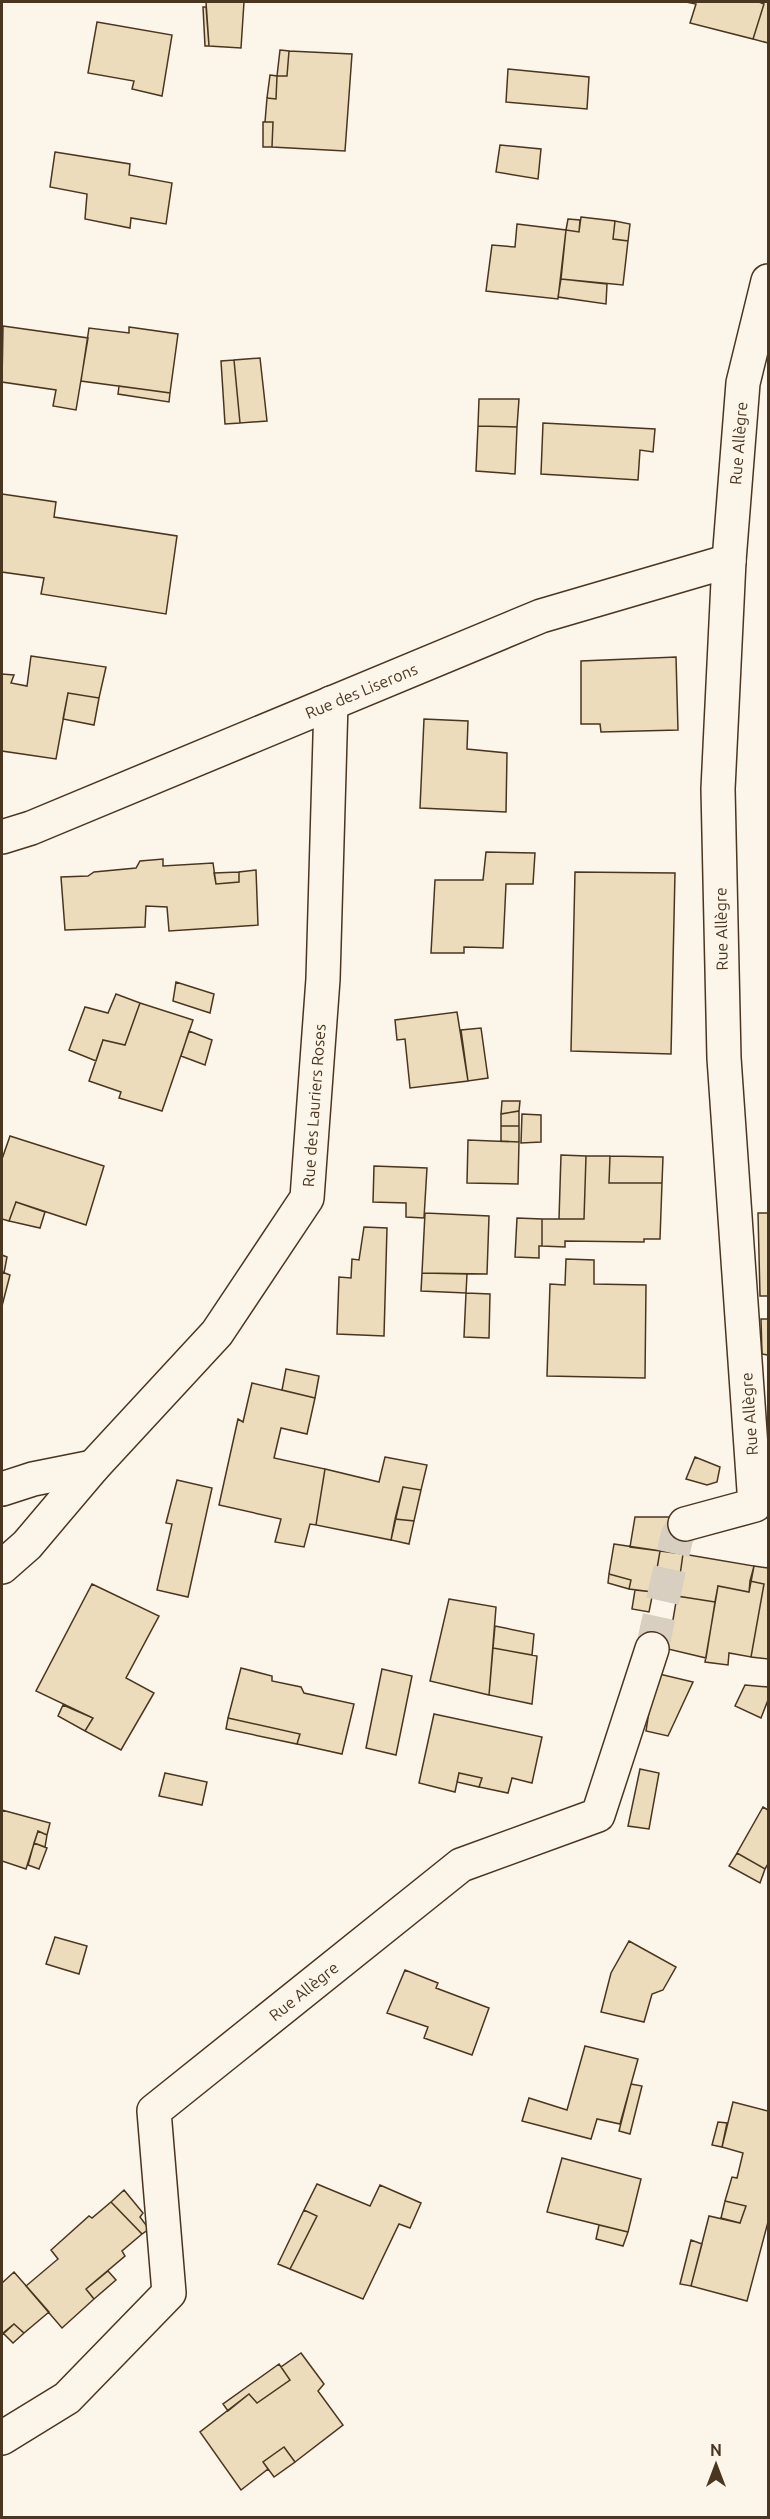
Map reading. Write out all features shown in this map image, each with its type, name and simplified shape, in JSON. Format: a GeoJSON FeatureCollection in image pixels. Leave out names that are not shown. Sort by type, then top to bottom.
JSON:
{"type":"FeatureCollection","features":[{"type":"Feature","properties":{"kind":"street","name":"Rue Allègre"},"geometry":{"type":"LineString","coordinates":[[685,1524],[755,1505],[724,1058],[718,789],[729,561],[756,386],[768,281]]}},
{"type":"Feature","properties":{"kind":"street","name":"Rue des Liserons"},"geometry":{"type":"LineString","coordinates":[[2,837],[31,828],[542,616],[729,561]]}},
{"type":"Feature","properties":{"kind":"street","name":"Rue des Lauriers Roses"},"geometry":{"type":"LineString","coordinates":[[2,1567],[27,1545],[93,1467],[217,1333],[307,1198],[323,979],[331,703]]}},
{"type":"Feature","properties":{"kind":"street"},"geometry":{"type":"LineString","coordinates":[[2,1489],[33,1479],[93,1467]]}},
{"type":"Feature","properties":{"kind":"street","name":"Rue Allègre"},"geometry":{"type":"LineString","coordinates":[[2,2438],[67,2398],[169,2293],[154,2112],[461,1865],[598,1815],[652,1649]]}},
{"type":"Feature","properties":{"kind":"building"},"geometry":{"type":"Polygon","coordinates":[[[206,2],[244,2],[241,48],[209,46],[206,2]]]}},
{"type":"Feature","properties":{"kind":"building"},"geometry":{"type":"Polygon","coordinates":[[[686,2],[759,2],[764,4],[753,39],[690,23],[696,4],[686,2]]]}},
{"type":"Feature","properties":{"kind":"building"},"geometry":{"type":"Polygon","coordinates":[[[759,2],[768,2],[768,43],[753,39],[764,4],[759,2]]]}},
{"type":"Feature","properties":{"kind":"building"},"geometry":{"type":"Polygon","coordinates":[[[203,7],[206,7],[209,46],[205,46],[203,7]]]}},
{"type":"Feature","properties":{"kind":"building"},"geometry":{"type":"Polygon","coordinates":[[[97,22],[172,35],[162,96],[132,89],[134,81],[88,73],[97,22]]]}},
{"type":"Feature","properties":{"kind":"building"},"geometry":{"type":"Polygon","coordinates":[[[280,50],[289,51],[287,76],[277,76],[280,50]]]}},
{"type":"Feature","properties":{"kind":"building"},"geometry":{"type":"Polygon","coordinates":[[[289,51],[352,54],[345,151],[272,147],[273,122],[265,122],[267,98],[276,99],[277,76],[287,76],[289,51]]]}},
{"type":"Feature","properties":{"kind":"building"},"geometry":{"type":"Polygon","coordinates":[[[508,69],[589,77],[587,109],[506,102],[508,69]]]}},
{"type":"Feature","properties":{"kind":"building"},"geometry":{"type":"Polygon","coordinates":[[[270,75],[277,76],[276,99],[267,98],[270,75]]]}},
{"type":"Feature","properties":{"kind":"building"},"geometry":{"type":"Polygon","coordinates":[[[263,122],[273,122],[272,147],[263,147],[263,122]]]}},
{"type":"Feature","properties":{"kind":"building"},"geometry":{"type":"Polygon","coordinates":[[[500,145],[541,149],[538,179],[496,172],[500,145]]]}},
{"type":"Feature","properties":{"kind":"building"},"geometry":{"type":"Polygon","coordinates":[[[55,152],[130,164],[129,175],[172,183],[166,224],[131,218],[130,228],[85,219],[87,194],[50,187],[55,152]]]}},
{"type":"Feature","properties":{"kind":"building"},"geometry":{"type":"Polygon","coordinates":[[[581,217],[615,221],[613,239],[628,241],[623,285],[561,279],[566,230],[579,232],[581,217]]]}},
{"type":"Feature","properties":{"kind":"building"},"geometry":{"type":"Polygon","coordinates":[[[568,219],[580,220],[579,232],[566,230],[568,219]]]}},
{"type":"Feature","properties":{"kind":"building"},"geometry":{"type":"Polygon","coordinates":[[[615,221],[630,224],[628,241],[613,239],[615,221]]]}},
{"type":"Feature","properties":{"kind":"building"},"geometry":{"type":"Polygon","coordinates":[[[517,224],[566,230],[558,299],[486,291],[492,245],[515,247],[517,224]]]}},
{"type":"Feature","properties":{"kind":"building"},"geometry":{"type":"Polygon","coordinates":[[[561,279],[607,284],[606,304],[558,297],[561,279]]]}},
{"type":"Feature","properties":{"kind":"building"},"geometry":{"type":"Polygon","coordinates":[[[3,326],[88,338],[76,410],[53,406],[56,390],[2,382],[3,326]]]}},
{"type":"Feature","properties":{"kind":"building"},"geometry":{"type":"Polygon","coordinates":[[[129,327],[178,334],[170,393],[81,381],[89,328],[129,333],[129,327]]]}},
{"type":"Feature","properties":{"kind":"building"},"geometry":{"type":"Polygon","coordinates":[[[260,358],[267,421],[240,423],[234,360],[260,358]]]}},
{"type":"Feature","properties":{"kind":"building"},"geometry":{"type":"Polygon","coordinates":[[[234,360],[240,423],[225,424],[221,361],[234,360]]]}},
{"type":"Feature","properties":{"kind":"building"},"geometry":{"type":"Polygon","coordinates":[[[119,386],[170,393],[169,402],[118,394],[119,386]]]}},
{"type":"Feature","properties":{"kind":"building"},"geometry":{"type":"Polygon","coordinates":[[[479,399],[519,399],[517,427],[478,426],[479,399]]]}},
{"type":"Feature","properties":{"kind":"building"},"geometry":{"type":"Polygon","coordinates":[[[543,423],[655,429],[653,452],[640,450],[638,480],[541,474],[543,423]]]}},
{"type":"Feature","properties":{"kind":"building"},"geometry":{"type":"Polygon","coordinates":[[[478,426],[517,427],[515,474],[476,471],[478,426]]]}},
{"type":"Feature","properties":{"kind":"building"},"geometry":{"type":"Polygon","coordinates":[[[2,494],[56,502],[54,517],[177,536],[166,614],[41,594],[44,578],[2,572],[2,494]]]}},
{"type":"Feature","properties":{"kind":"building"},"geometry":{"type":"Polygon","coordinates":[[[31,656],[106,667],[99,698],[68,693],[56,759],[2,751],[2,674],[14,675],[11,683],[27,686],[31,656]]]}},
{"type":"Feature","properties":{"kind":"building"},"geometry":{"type":"Polygon","coordinates":[[[676,657],[678,730],[601,732],[600,724],[581,724],[581,661],[676,657]]]}},
{"type":"Feature","properties":{"kind":"building"},"geometry":{"type":"Polygon","coordinates":[[[68,693],[99,698],[94,725],[63,719],[68,693]]]}},
{"type":"Feature","properties":{"kind":"building"},"geometry":{"type":"Polygon","coordinates":[[[424,719],[468,721],[467,749],[507,753],[506,812],[420,808],[424,719]]]}},
{"type":"Feature","properties":{"kind":"building"},"geometry":{"type":"Polygon","coordinates":[[[486,852],[535,853],[533,884],[506,884],[503,948],[464,947],[464,953],[431,953],[435,880],[483,880],[486,852]]]}},
{"type":"Feature","properties":{"kind":"building"},"geometry":{"type":"Polygon","coordinates":[[[163,859],[163,866],[213,863],[216,884],[239,882],[239,872],[256,870],[258,925],[169,931],[167,907],[146,906],[145,927],[65,930],[61,877],[88,876],[94,872],[136,868],[140,861],[163,859]]]}},
{"type":"Feature","properties":{"kind":"building"},"geometry":{"type":"Polygon","coordinates":[[[239,872],[239,882],[216,884],[214,873],[239,872]]]}},
{"type":"Feature","properties":{"kind":"building"},"geometry":{"type":"Polygon","coordinates":[[[575,872],[675,873],[671,1054],[571,1051],[575,872]]]}},
{"type":"Feature","properties":{"kind":"building"},"geometry":{"type":"Polygon","coordinates":[[[176,982],[214,994],[210,1013],[173,1001],[176,982]]]}},
{"type":"Feature","properties":{"kind":"building"},"geometry":{"type":"Polygon","coordinates":[[[116,994],[140,1003],[125,1045],[103,1040],[96,1061],[69,1050],[85,1007],[108,1013],[116,994]]]}},
{"type":"Feature","properties":{"kind":"building"},"geometry":{"type":"Polygon","coordinates":[[[140,1003],[193,1020],[162,1111],[119,1098],[121,1092],[89,1081],[103,1040],[125,1045],[140,1003]]]}},
{"type":"Feature","properties":{"kind":"building"},"geometry":{"type":"Polygon","coordinates":[[[457,1012],[468,1081],[410,1088],[405,1039],[397,1040],[395,1020],[457,1012]]]}},
{"type":"Feature","properties":{"kind":"building"},"geometry":{"type":"Polygon","coordinates":[[[481,1028],[488,1078],[468,1081],[461,1030],[481,1028]]]}},
{"type":"Feature","properties":{"kind":"building"},"geometry":{"type":"Polygon","coordinates":[[[189,1031],[212,1040],[205,1065],[181,1056],[189,1031]]]}},
{"type":"Feature","properties":{"kind":"building"},"geometry":{"type":"Polygon","coordinates":[[[502,1101],[520,1101],[519,1111],[501,1114],[502,1101]]]}},
{"type":"Feature","properties":{"kind":"building"},"geometry":{"type":"Polygon","coordinates":[[[519,1111],[519,1126],[501,1126],[501,1114],[519,1111]]]}},
{"type":"Feature","properties":{"kind":"building"},"geometry":{"type":"Polygon","coordinates":[[[522,1114],[541,1115],[541,1142],[521,1143],[522,1114]]]}},
{"type":"Feature","properties":{"kind":"building"},"geometry":{"type":"Polygon","coordinates":[[[501,1126],[519,1126],[519,1142],[501,1141],[501,1126]]]}},
{"type":"Feature","properties":{"kind":"building"},"geometry":{"type":"Polygon","coordinates":[[[10,1136],[104,1166],[86,1225],[16,1202],[9,1221],[2,1219],[2,1159],[10,1136]]]}},
{"type":"Feature","properties":{"kind":"building"},"geometry":{"type":"Polygon","coordinates":[[[468,1140],[519,1142],[518,1184],[467,1183],[468,1140]]]}},
{"type":"Feature","properties":{"kind":"building"},"geometry":{"type":"Polygon","coordinates":[[[561,1155],[586,1156],[584,1219],[559,1219],[561,1155]]]}},
{"type":"Feature","properties":{"kind":"building"},"geometry":{"type":"Polygon","coordinates":[[[586,1156],[610,1156],[609,1183],[662,1183],[660,1239],[644,1239],[644,1242],[565,1241],[565,1247],[542,1246],[542,1219],[584,1219],[586,1156]]]}},
{"type":"Feature","properties":{"kind":"building"},"geometry":{"type":"Polygon","coordinates":[[[610,1156],[663,1157],[662,1183],[609,1183],[610,1156]]]}},
{"type":"Feature","properties":{"kind":"building"},"geometry":{"type":"Polygon","coordinates":[[[374,1166],[427,1168],[424,1218],[406,1217],[406,1203],[373,1202],[374,1166]]]}},
{"type":"Feature","properties":{"kind":"building"},"geometry":{"type":"Polygon","coordinates":[[[16,1202],[45,1212],[40,1228],[9,1221],[16,1202]]]}},
{"type":"Feature","properties":{"kind":"building"},"geometry":{"type":"Polygon","coordinates":[[[425,1213],[489,1216],[487,1274],[422,1273],[425,1213]]]}},
{"type":"Feature","properties":{"kind":"building"},"geometry":{"type":"Polygon","coordinates":[[[758,1213],[768,1213],[768,1296],[760,1296],[758,1213]]]}},
{"type":"Feature","properties":{"kind":"building"},"geometry":{"type":"Polygon","coordinates":[[[517,1218],[542,1219],[542,1246],[539,1246],[539,1258],[515,1257],[517,1218]]]}},
{"type":"Feature","properties":{"kind":"building"},"geometry":{"type":"Polygon","coordinates":[[[364,1227],[387,1228],[384,1336],[337,1334],[339,1277],[351,1278],[352,1259],[359,1260],[364,1227]]]}},
{"type":"Feature","properties":{"kind":"building"},"geometry":{"type":"Polygon","coordinates":[[[2,1255],[7,1257],[4,1273],[2,1272],[2,1255]]]}},
{"type":"Feature","properties":{"kind":"building"},"geometry":{"type":"Polygon","coordinates":[[[566,1259],[594,1260],[594,1284],[646,1285],[645,1378],[547,1376],[550,1284],[565,1285],[566,1259]]]}},
{"type":"Feature","properties":{"kind":"building"},"geometry":{"type":"Polygon","coordinates":[[[2,1272],[10,1275],[2,1306],[2,1272]]]}},
{"type":"Feature","properties":{"kind":"building"},"geometry":{"type":"Polygon","coordinates":[[[422,1273],[467,1274],[466,1293],[421,1291],[422,1273]]]}},
{"type":"Feature","properties":{"kind":"building"},"geometry":{"type":"Polygon","coordinates":[[[466,1293],[490,1294],[489,1338],[464,1337],[466,1293]]]}},
{"type":"Feature","properties":{"kind":"building"},"geometry":{"type":"Polygon","coordinates":[[[761,1319],[768,1319],[768,1355],[762,1354],[761,1319]]]}},
{"type":"Feature","properties":{"kind":"building"},"geometry":{"type":"Polygon","coordinates":[[[286,1369],[319,1376],[315,1398],[282,1390],[286,1369]]]}},
{"type":"Feature","properties":{"kind":"building"},"geometry":{"type":"Polygon","coordinates":[[[252,1383],[315,1398],[307,1434],[281,1428],[274,1458],[325,1469],[316,1525],[310,1524],[304,1547],[275,1542],[281,1519],[219,1505],[238,1419],[243,1422],[252,1383]]]}},
{"type":"Feature","properties":{"kind":"building"},"geometry":{"type":"Polygon","coordinates":[[[385,1457],[427,1465],[421,1490],[403,1487],[391,1540],[316,1525],[325,1469],[379,1482],[385,1457]]]}},
{"type":"Feature","properties":{"kind":"building"},"geometry":{"type":"Polygon","coordinates":[[[695,1457],[720,1467],[717,1482],[707,1485],[686,1479],[695,1457]]]}},
{"type":"Feature","properties":{"kind":"building"},"geometry":{"type":"Polygon","coordinates":[[[177,1480],[212,1488],[188,1597],[157,1590],[172,1524],[166,1523],[177,1480]]]}},
{"type":"Feature","properties":{"kind":"building"},"geometry":{"type":"Polygon","coordinates":[[[403,1487],[421,1490],[414,1521],[395,1519],[403,1487]]]}},
{"type":"Feature","properties":{"kind":"building"},"geometry":{"type":"Polygon","coordinates":[[[635,1517],[671,1517],[660,1551],[630,1547],[635,1517]]]}},
{"type":"Feature","properties":{"kind":"building"},"geometry":{"type":"Polygon","coordinates":[[[395,1519],[414,1521],[409,1544],[391,1540],[395,1519]]]}},
{"type":"Feature","properties":{"kind":"building"},"geometry":{"type":"Polygon","coordinates":[[[614,1544],[660,1551],[653,1592],[629,1589],[631,1580],[609,1574],[614,1544]]]}},
{"type":"Feature","properties":{"kind":"building"},"geometry":{"type":"Polygon","coordinates":[[[660,1551],[683,1554],[677,1596],[653,1592],[660,1551]]]}},
{"type":"Feature","properties":{"kind":"building"},"geometry":{"type":"Polygon","coordinates":[[[683,1554],[754,1566],[749,1592],[718,1586],[715,1602],[677,1596],[683,1554]]]}},
{"type":"Feature","properties":{"kind":"building"},"geometry":{"type":"Polygon","coordinates":[[[754,1566],[768,1568],[768,1659],[751,1657],[764,1584],[750,1581],[754,1566]]]}},
{"type":"Feature","properties":{"kind":"building"},"geometry":{"type":"Polygon","coordinates":[[[609,1574],[631,1580],[629,1589],[608,1583],[609,1574]]]}},
{"type":"Feature","properties":{"kind":"building"},"geometry":{"type":"Polygon","coordinates":[[[750,1581],[764,1584],[751,1657],[729,1653],[728,1665],[705,1662],[718,1586],[749,1592],[750,1581]]]}},
{"type":"Feature","properties":{"kind":"building"},"geometry":{"type":"Polygon","coordinates":[[[92,1584],[159,1616],[126,1678],[154,1693],[121,1750],[85,1731],[93,1718],[36,1691],[92,1584]]]}},
{"type":"Feature","properties":{"kind":"building"},"geometry":{"type":"Polygon","coordinates":[[[635,1590],[653,1592],[649,1612],[632,1609],[635,1590]]]}},
{"type":"Feature","properties":{"kind":"building"},"geometry":{"type":"Polygon","coordinates":[[[677,1596],[715,1602],[706,1658],[668,1649],[677,1596]]]}},
{"type":"Feature","properties":{"kind":"building"},"geometry":{"type":"Polygon","coordinates":[[[449,1599],[496,1607],[489,1695],[430,1681],[449,1599]]]}},
{"type":"Feature","properties":{"kind":"building"},"geometry":{"type":"Polygon","coordinates":[[[495,1626],[534,1634],[532,1655],[493,1648],[495,1626]]]}},
{"type":"Feature","properties":{"kind":"building"},"geometry":{"type":"Polygon","coordinates":[[[493,1648],[537,1656],[532,1704],[489,1695],[493,1648]]]}},
{"type":"Feature","properties":{"kind":"building"},"geometry":{"type":"Polygon","coordinates":[[[241,1668],[272,1676],[272,1681],[301,1687],[304,1693],[354,1704],[342,1754],[297,1744],[300,1734],[228,1718],[241,1668]]]}},
{"type":"Feature","properties":{"kind":"building"},"geometry":{"type":"Polygon","coordinates":[[[382,1669],[412,1676],[396,1755],[366,1748],[382,1669]]]}},
{"type":"Feature","properties":{"kind":"building"},"geometry":{"type":"Polygon","coordinates":[[[655,1673],[693,1682],[668,1736],[646,1731],[655,1673]]]}},
{"type":"Feature","properties":{"kind":"building"},"geometry":{"type":"Polygon","coordinates":[[[745,1685],[768,1687],[768,1700],[761,1718],[735,1706],[745,1685]]]}},
{"type":"Feature","properties":{"kind":"building"},"geometry":{"type":"Polygon","coordinates":[[[63,1705],[93,1718],[85,1731],[58,1716],[63,1705]]]}},
{"type":"Feature","properties":{"kind":"building"},"geometry":{"type":"Polygon","coordinates":[[[434,1714],[542,1737],[532,1783],[512,1778],[508,1793],[479,1787],[482,1778],[459,1773],[455,1792],[419,1783],[434,1714]]]}},
{"type":"Feature","properties":{"kind":"building"},"geometry":{"type":"Polygon","coordinates":[[[228,1718],[300,1734],[297,1744],[226,1729],[228,1718]]]}},
{"type":"Feature","properties":{"kind":"building"},"geometry":{"type":"Polygon","coordinates":[[[640,1769],[659,1773],[649,1829],[628,1826],[640,1769]]]}},
{"type":"Feature","properties":{"kind":"building"},"geometry":{"type":"Polygon","coordinates":[[[165,1773],[207,1782],[202,1805],[159,1796],[165,1773]]]}},
{"type":"Feature","properties":{"kind":"building"},"geometry":{"type":"Polygon","coordinates":[[[459,1773],[482,1778],[479,1787],[457,1782],[459,1773]]]}},
{"type":"Feature","properties":{"kind":"building"},"geometry":{"type":"Polygon","coordinates":[[[763,1807],[768,1810],[768,1864],[765,1869],[737,1853],[763,1807]]]}},
{"type":"Feature","properties":{"kind":"building"},"geometry":{"type":"Polygon","coordinates":[[[2,1810],[50,1823],[47,1835],[38,1831],[26,1869],[2,1861],[2,1810]]]}},
{"type":"Feature","properties":{"kind":"building"},"geometry":{"type":"Polygon","coordinates":[[[38,1831],[47,1835],[45,1847],[34,1843],[38,1831]]]}},
{"type":"Feature","properties":{"kind":"building"},"geometry":{"type":"Polygon","coordinates":[[[34,1843],[47,1848],[39,1869],[28,1865],[34,1843]]]}},
{"type":"Feature","properties":{"kind":"building"},"geometry":{"type":"Polygon","coordinates":[[[737,1853],[765,1869],[760,1883],[729,1866],[737,1853]]]}},
{"type":"Feature","properties":{"kind":"building"},"geometry":{"type":"Polygon","coordinates":[[[55,1937],[87,1946],[79,1974],[46,1964],[55,1937]]]}},
{"type":"Feature","properties":{"kind":"building"},"geometry":{"type":"Polygon","coordinates":[[[629,1941],[676,1967],[663,1990],[652,1994],[644,2022],[601,2012],[611,1973],[629,1941]]]}},
{"type":"Feature","properties":{"kind":"building"},"geometry":{"type":"Polygon","coordinates":[[[405,1970],[438,1983],[436,1988],[489,2008],[472,2055],[424,2038],[428,2027],[387,2013],[405,1970]]]}},
{"type":"Feature","properties":{"kind":"building"},"geometry":{"type":"Polygon","coordinates":[[[585,2046],[638,2059],[620,2124],[597,2119],[591,2139],[522,2121],[529,2098],[567,2110],[585,2046]]]}},
{"type":"Feature","properties":{"kind":"building"},"geometry":{"type":"Polygon","coordinates":[[[631,2084],[642,2086],[630,2134],[619,2131],[631,2084]]]}},
{"type":"Feature","properties":{"kind":"building"},"geometry":{"type":"Polygon","coordinates":[[[733,2102],[768,2111],[768,2222],[747,2301],[691,2286],[709,2216],[740,2223],[746,2206],[725,2201],[732,2177],[737,2178],[743,2153],[722,2147],[733,2102]]]}},
{"type":"Feature","properties":{"kind":"building"},"geometry":{"type":"Polygon","coordinates":[[[718,2122],[727,2123],[722,2147],[712,2145],[718,2122]]]}},
{"type":"Feature","properties":{"kind":"building"},"geometry":{"type":"Polygon","coordinates":[[[562,2158],[641,2179],[628,2232],[547,2212],[562,2158]]]}},
{"type":"Feature","properties":{"kind":"building"},"geometry":{"type":"Polygon","coordinates":[[[317,2184],[370,2206],[380,2185],[421,2203],[410,2228],[399,2224],[363,2299],[290,2269],[317,2216],[304,2210],[317,2184]]]}},
{"type":"Feature","properties":{"kind":"building"},"geometry":{"type":"Polygon","coordinates":[[[124,2190],[143,2213],[140,2217],[149,2229],[142,2234],[111,2202],[124,2190]]]}},
{"type":"Feature","properties":{"kind":"building"},"geometry":{"type":"Polygon","coordinates":[[[725,2201],[746,2206],[740,2223],[721,2218],[725,2201]]]}},
{"type":"Feature","properties":{"kind":"building"},"geometry":{"type":"Polygon","coordinates":[[[111,2202],[142,2234],[122,2251],[125,2256],[86,2289],[94,2299],[62,2328],[26,2286],[58,2259],[51,2250],[89,2216],[92,2218],[111,2202]]]}},
{"type":"Feature","properties":{"kind":"building"},"geometry":{"type":"Polygon","coordinates":[[[304,2210],[317,2216],[290,2269],[278,2264],[304,2210]]]}},
{"type":"Feature","properties":{"kind":"building"},"geometry":{"type":"Polygon","coordinates":[[[599,2225],[628,2232],[623,2246],[596,2239],[599,2225]]]}},
{"type":"Feature","properties":{"kind":"building"},"geometry":{"type":"Polygon","coordinates":[[[691,2240],[702,2244],[691,2286],[680,2284],[691,2240]]]}},
{"type":"Feature","properties":{"kind":"building"},"geometry":{"type":"Polygon","coordinates":[[[108,2271],[116,2280],[94,2299],[86,2289],[108,2271]]]}},
{"type":"Feature","properties":{"kind":"building"},"geometry":{"type":"Polygon","coordinates":[[[14,2272],[49,2312],[24,2333],[14,2324],[2,2335],[2,2283],[14,2272]]]}},
{"type":"Feature","properties":{"kind":"building"},"geometry":{"type":"Polygon","coordinates":[[[14,2324],[24,2333],[13,2343],[3,2333],[14,2324]]]}},
{"type":"Feature","properties":{"kind":"building"},"geometry":{"type":"Polygon","coordinates":[[[301,2353],[324,2384],[318,2391],[343,2425],[295,2462],[284,2447],[263,2462],[268,2469],[241,2490],[200,2432],[249,2394],[257,2403],[290,2380],[281,2367],[301,2353]]]}},
{"type":"Feature","properties":{"kind":"building"},"geometry":{"type":"Polygon","coordinates":[[[279,2364],[290,2380],[257,2403],[249,2394],[228,2411],[223,2404],[279,2364]]]}},
{"type":"Feature","properties":{"kind":"building"},"geometry":{"type":"Polygon","coordinates":[[[284,2447],[295,2462],[274,2477],[263,2462],[284,2447]]]}},
{"type":"Feature","properties":{"kind":"tunnel"},"geometry":{"type":"LineString","coordinates":[[652,1649],[677,1536],[685,1524]]}}]}
